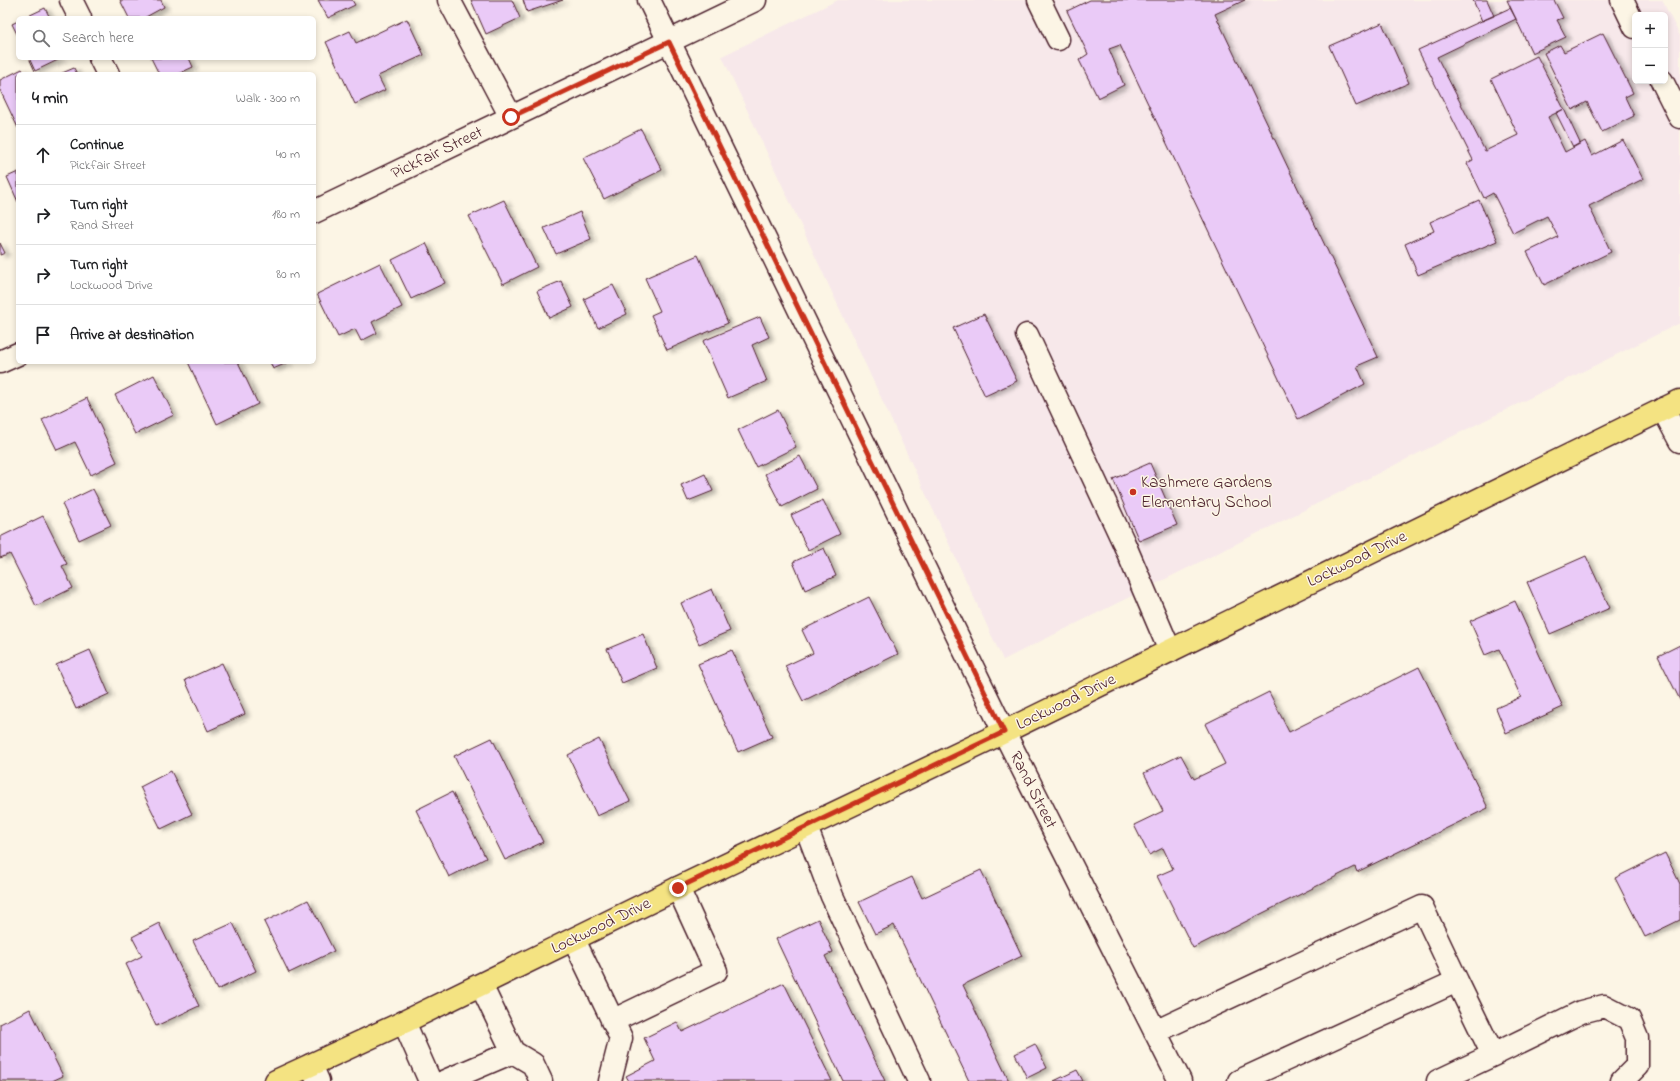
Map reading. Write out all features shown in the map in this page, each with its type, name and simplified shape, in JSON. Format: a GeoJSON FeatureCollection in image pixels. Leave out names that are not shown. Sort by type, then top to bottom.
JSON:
{"type":"FeatureCollection","features":[{"type":"Feature","properties":{"kind":"main road","name":"Lockwood Drive"},"geometry":{"type":"LineString","coordinates":[[276,1081],[315,1073],[404,1022],[678,888],[1004,732],[1672,405]]}},
{"type":"Feature","properties":{"kind":"street"},"geometry":{"type":"LineString","coordinates":[[71,0],[79,16]]}},
{"type":"Feature","properties":{"kind":"street"},"geometry":{"type":"LineString","coordinates":[[449,0],[511,117]]}},
{"type":"Feature","properties":{"kind":"street","name":"Rand Street"},"geometry":{"type":"LineString","coordinates":[[649,0],[1004,732],[1180,1081]]}},
{"type":"Feature","properties":{"kind":"street","name":"Pickfair Street"},"geometry":{"type":"LineString","coordinates":[[316,211],[755,0]]}},
{"type":"Feature","properties":{"kind":"street"},"geometry":{"type":"LineString","coordinates":[[1039,0],[1058,39]]}},
{"type":"Feature","properties":{"kind":"street"},"geometry":{"type":"LineString","coordinates":[[1622,0],[1632,21]]}},
{"type":"Feature","properties":{"kind":"street"},"geometry":{"type":"LineString","coordinates":[[101,60],[107,72]]}},
{"type":"Feature","properties":{"kind":"street"},"geometry":{"type":"LineString","coordinates":[[1664,84],[1680,117]]}},
{"type":"Feature","properties":{"kind":"street"},"geometry":{"type":"LineString","coordinates":[[1028,335],[1123,541],[1170,651]]}},
{"type":"Feature","properties":{"kind":"street"},"geometry":{"type":"LineString","coordinates":[[0,362],[16,355]]}},
{"type":"Feature","properties":{"kind":"street"},"geometry":{"type":"LineString","coordinates":[[1672,405],[1680,441]]}},
{"type":"Feature","properties":{"kind":"street"},"geometry":{"type":"LineString","coordinates":[[806,827],[832,896],[919,1081]]}},
{"type":"Feature","properties":{"kind":"street"},"geometry":{"type":"LineString","coordinates":[[612,1021],[716,971],[678,888]]}},
{"type":"Feature","properties":{"kind":"street"},"geometry":{"type":"LineString","coordinates":[[1155,1032],[1422,907],[1493,1055]]}},
{"type":"Feature","properties":{"kind":"street"},"geometry":{"type":"LineString","coordinates":[[574,940],[621,1038],[610,1081]]}},
{"type":"Feature","properties":{"kind":"street"},"geometry":{"type":"LineString","coordinates":[[1239,1081],[1457,981]]}},
{"type":"Feature","properties":{"kind":"street"},"geometry":{"type":"LineString","coordinates":[[481,985],[513,1052],[533,1064],[541,1081]]}},
{"type":"Feature","properties":{"kind":"street"},"geometry":{"type":"LineString","coordinates":[[1438,1081],[1581,1012],[1604,1006],[1629,1019],[1638,1038],[1636,1066],[1622,1081]]}},
{"type":"Feature","properties":{"kind":"street"},"geometry":{"type":"LineString","coordinates":[[404,1022],[430,1081]]}},
{"type":"Feature","properties":{"kind":"street"},"geometry":{"type":"LineString","coordinates":[[445,1081],[513,1052]]}},
{"type":"Feature","properties":{"kind":"shaded area","name":"Kashmere Gardens Elementary School"},"geometry":{"type":"Polygon","coordinates":[[[838,0],[1662,0],[1668,12],[1680,36],[1680,323],[1003,660],[722,56],[838,0]]]}},
{"type":"Feature","properties":{"kind":"building"},"geometry":{"type":"Polygon","coordinates":[[[120,0],[161,0],[164,7],[148,16],[128,16],[120,0]]]}},
{"type":"Feature","properties":{"kind":"building"},"geometry":{"type":"Polygon","coordinates":[[[318,0],[352,0],[355,5],[328,18],[318,0]]]}},
{"type":"Feature","properties":{"kind":"building"},"geometry":{"type":"Polygon","coordinates":[[[471,0],[512,0],[520,18],[486,34],[471,0]]]}},
{"type":"Feature","properties":{"kind":"building"},"geometry":{"type":"Polygon","coordinates":[[[523,0],[563,0],[527,12],[523,0]]]}},
{"type":"Feature","properties":{"kind":"building"},"geometry":{"type":"Polygon","coordinates":[[[1090,0],[1245,0],[1215,14],[1378,357],[1357,366],[1365,384],[1298,419],[1120,45],[1109,49],[1124,85],[1098,98],[1079,60],[1088,54],[1067,11],[1090,0]]]}},
{"type":"Feature","properties":{"kind":"building"},"geometry":{"type":"Polygon","coordinates":[[[1473,0],[1487,0],[1494,16],[1482,21],[1473,0]]]}},
{"type":"Feature","properties":{"kind":"building"},"geometry":{"type":"Polygon","coordinates":[[[1507,0],[1554,0],[1563,18],[1557,20],[1566,37],[1532,53],[1507,0]]]}},
{"type":"Feature","properties":{"kind":"building"},"geometry":{"type":"Polygon","coordinates":[[[45,8],[49,16],[28,16],[45,8]]]}},
{"type":"Feature","properties":{"kind":"building"},"geometry":{"type":"Polygon","coordinates":[[[1510,8],[1516,19],[1437,57],[1485,151],[1518,135],[1491,79],[1537,56],[1564,109],[1548,117],[1565,152],[1585,141],[1592,156],[1623,140],[1643,179],[1589,206],[1611,252],[1544,285],[1527,252],[1558,237],[1547,216],[1513,233],[1493,193],[1484,198],[1467,163],[1473,160],[1418,50],[1510,8]]]}},
{"type":"Feature","properties":{"kind":"building"},"geometry":{"type":"Polygon","coordinates":[[[407,19],[424,55],[378,76],[385,90],[355,104],[326,42],[350,31],[356,43],[407,19]]]}},
{"type":"Feature","properties":{"kind":"building"},"geometry":{"type":"Polygon","coordinates":[[[16,22],[16,32],[12,24],[16,22]]]}},
{"type":"Feature","properties":{"kind":"building"},"geometry":{"type":"Polygon","coordinates":[[[1382,23],[1409,83],[1356,106],[1329,46],[1382,23]]]}},
{"type":"Feature","properties":{"kind":"building"},"geometry":{"type":"Polygon","coordinates":[[[1603,33],[1633,93],[1625,97],[1634,116],[1602,132],[1587,102],[1572,110],[1544,53],[1560,45],[1564,52],[1603,33]]]}},
{"type":"Feature","properties":{"kind":"building"},"geometry":{"type":"Polygon","coordinates":[[[30,60],[58,60],[35,71],[30,60]]]}},
{"type":"Feature","properties":{"kind":"building"},"geometry":{"type":"Polygon","coordinates":[[[152,60],[190,60],[193,67],[182,72],[158,72],[152,60]]]}},
{"type":"Feature","properties":{"kind":"building"},"geometry":{"type":"Polygon","coordinates":[[[74,68],[76,72],[65,72],[74,68]]]}},
{"type":"Feature","properties":{"kind":"building"},"geometry":{"type":"Polygon","coordinates":[[[22,69],[24,72],[16,72],[22,69]]]}},
{"type":"Feature","properties":{"kind":"building"},"geometry":{"type":"Polygon","coordinates":[[[16,72],[16,124],[0,90],[0,80],[16,72]]]}},
{"type":"Feature","properties":{"kind":"building"},"geometry":{"type":"Polygon","coordinates":[[[1564,109],[1580,143],[1573,147],[1556,113],[1564,109]]]}},
{"type":"Feature","properties":{"kind":"building"},"geometry":{"type":"Polygon","coordinates":[[[641,129],[662,170],[604,199],[583,158],[641,129]]]}},
{"type":"Feature","properties":{"kind":"building"},"geometry":{"type":"Polygon","coordinates":[[[16,173],[16,197],[7,177],[16,173]]]}},
{"type":"Feature","properties":{"kind":"building"},"geometry":{"type":"Polygon","coordinates":[[[504,200],[537,267],[503,284],[469,216],[504,200]]]}},
{"type":"Feature","properties":{"kind":"building"},"geometry":{"type":"Polygon","coordinates":[[[1479,200],[1497,241],[1418,275],[1405,244],[1434,231],[1430,222],[1479,200]]]}},
{"type":"Feature","properties":{"kind":"building"},"geometry":{"type":"Polygon","coordinates":[[[580,212],[591,239],[556,254],[544,228],[580,212]]]}},
{"type":"Feature","properties":{"kind":"building"},"geometry":{"type":"Polygon","coordinates":[[[0,243],[5,253],[0,255],[0,243]]]}},
{"type":"Feature","properties":{"kind":"building"},"geometry":{"type":"Polygon","coordinates":[[[426,243],[445,283],[411,299],[392,260],[426,243]]]}},
{"type":"Feature","properties":{"kind":"building"},"geometry":{"type":"Polygon","coordinates":[[[698,255],[728,323],[667,350],[651,315],[660,311],[645,278],[698,255]]]}},
{"type":"Feature","properties":{"kind":"building"},"geometry":{"type":"Polygon","coordinates":[[[380,263],[402,307],[372,322],[377,333],[361,341],[355,329],[338,337],[317,294],[380,263]]]}},
{"type":"Feature","properties":{"kind":"building"},"geometry":{"type":"Polygon","coordinates":[[[561,281],[573,307],[549,318],[537,291],[561,281]]]}},
{"type":"Feature","properties":{"kind":"building"},"geometry":{"type":"Polygon","coordinates":[[[613,285],[627,314],[598,328],[584,299],[613,285]]]}},
{"type":"Feature","properties":{"kind":"building"},"geometry":{"type":"Polygon","coordinates":[[[984,314],[1017,381],[985,396],[953,328],[984,314]]]}},
{"type":"Feature","properties":{"kind":"building"},"geometry":{"type":"Polygon","coordinates":[[[760,317],[769,337],[752,345],[767,381],[728,398],[703,341],[760,317]]]}},
{"type":"Feature","properties":{"kind":"building"},"geometry":{"type":"Polygon","coordinates":[[[189,364],[239,364],[258,404],[217,424],[189,364]]]}},
{"type":"Feature","properties":{"kind":"building"},"geometry":{"type":"Polygon","coordinates":[[[271,364],[284,364],[273,369],[271,364]]]}},
{"type":"Feature","properties":{"kind":"building"},"geometry":{"type":"Polygon","coordinates":[[[154,375],[174,415],[135,434],[115,395],[154,375]]]}},
{"type":"Feature","properties":{"kind":"building"},"geometry":{"type":"Polygon","coordinates":[[[87,398],[117,462],[91,475],[75,442],[57,450],[42,420],[87,398]]]}},
{"type":"Feature","properties":{"kind":"building"},"geometry":{"type":"Polygon","coordinates":[[[778,410],[796,447],[756,467],[738,430],[778,410]]]}},
{"type":"Feature","properties":{"kind":"building"},"geometry":{"type":"Polygon","coordinates":[[[800,456],[817,489],[782,507],[765,474],[800,456]]]}},
{"type":"Feature","properties":{"kind":"building"},"geometry":{"type":"Polygon","coordinates":[[[1150,463],[1177,525],[1139,541],[1113,479],[1150,463]]]}},
{"type":"Feature","properties":{"kind":"building"},"geometry":{"type":"Polygon","coordinates":[[[705,474],[713,491],[688,501],[681,485],[705,474]]]}},
{"type":"Feature","properties":{"kind":"building"},"geometry":{"type":"Polygon","coordinates":[[[93,489],[111,525],[79,540],[62,504],[93,489]]]}},
{"type":"Feature","properties":{"kind":"building"},"geometry":{"type":"Polygon","coordinates":[[[823,500],[840,534],[808,550],[791,515],[823,500]]]}},
{"type":"Feature","properties":{"kind":"building"},"geometry":{"type":"Polygon","coordinates":[[[43,516],[67,564],[62,566],[73,588],[36,606],[10,554],[0,558],[0,537],[43,516]]]}},
{"type":"Feature","properties":{"kind":"building"},"geometry":{"type":"Polygon","coordinates":[[[824,548],[836,576],[805,590],[793,562],[824,548]]]}},
{"type":"Feature","properties":{"kind":"building"},"geometry":{"type":"Polygon","coordinates":[[[1586,556],[1610,608],[1550,634],[1527,582],[1586,556]]]}},
{"type":"Feature","properties":{"kind":"building"},"geometry":{"type":"Polygon","coordinates":[[[712,589],[730,631],[699,644],[681,603],[712,589]]]}},
{"type":"Feature","properties":{"kind":"building"},"geometry":{"type":"Polygon","coordinates":[[[869,597],[898,654],[803,701],[785,666],[813,653],[802,630],[869,597]]]}},
{"type":"Feature","properties":{"kind":"building"},"geometry":{"type":"Polygon","coordinates":[[[1515,601],[1563,707],[1506,733],[1496,708],[1521,697],[1499,649],[1485,655],[1470,621],[1515,601]]]}},
{"type":"Feature","properties":{"kind":"building"},"geometry":{"type":"Polygon","coordinates":[[[643,634],[657,668],[622,683],[607,649],[643,634]]]}},
{"type":"Feature","properties":{"kind":"building"},"geometry":{"type":"Polygon","coordinates":[[[1680,645],[1680,700],[1658,656],[1680,645]]]}},
{"type":"Feature","properties":{"kind":"building"},"geometry":{"type":"Polygon","coordinates":[[[90,650],[109,694],[76,709],[56,665],[90,650]]]}},
{"type":"Feature","properties":{"kind":"building"},"geometry":{"type":"Polygon","coordinates":[[[732,650],[772,737],[738,752],[698,664],[732,650]]]}},
{"type":"Feature","properties":{"kind":"building"},"geometry":{"type":"Polygon","coordinates":[[[222,663],[245,714],[208,731],[185,680],[222,663]]]}},
{"type":"Feature","properties":{"kind":"building"},"geometry":{"type":"Polygon","coordinates":[[[1419,667],[1488,808],[1357,872],[1355,867],[1193,948],[1157,876],[1173,869],[1163,848],[1149,855],[1134,825],[1163,811],[1144,773],[1181,755],[1194,779],[1225,764],[1205,724],[1269,692],[1289,732],[1419,667]]]}},
{"type":"Feature","properties":{"kind":"building"},"geometry":{"type":"Polygon","coordinates":[[[492,738],[543,842],[505,860],[454,756],[492,738]]]}},
{"type":"Feature","properties":{"kind":"building"},"geometry":{"type":"Polygon","coordinates":[[[599,739],[630,801],[597,816],[568,755],[599,739]]]}},
{"type":"Feature","properties":{"kind":"building"},"geometry":{"type":"Polygon","coordinates":[[[171,771],[192,814],[161,829],[140,787],[171,771]]]}},
{"type":"Feature","properties":{"kind":"building"},"geometry":{"type":"Polygon","coordinates":[[[452,792],[486,858],[449,877],[416,810],[452,792]]]}},
{"type":"Feature","properties":{"kind":"building"},"geometry":{"type":"Polygon","coordinates":[[[1665,853],[1680,884],[1680,920],[1645,937],[1615,878],[1665,853]]]}},
{"type":"Feature","properties":{"kind":"building"},"geometry":{"type":"Polygon","coordinates":[[[981,870],[1022,956],[963,985],[1009,1081],[969,1081],[894,925],[875,934],[859,902],[912,877],[922,898],[981,870]]]}},
{"type":"Feature","properties":{"kind":"building"},"geometry":{"type":"Polygon","coordinates":[[[308,900],[334,951],[289,973],[264,922],[308,900]]]}},
{"type":"Feature","properties":{"kind":"building"},"geometry":{"type":"Polygon","coordinates":[[[818,919],[833,952],[825,956],[885,1081],[843,1081],[776,939],[818,919]]]}},
{"type":"Feature","properties":{"kind":"building"},"geometry":{"type":"Polygon","coordinates":[[[159,923],[199,1006],[156,1026],[126,964],[142,956],[132,937],[159,923]]]}},
{"type":"Feature","properties":{"kind":"building"},"geometry":{"type":"Polygon","coordinates":[[[233,923],[256,971],[217,990],[193,941],[233,923]]]}},
{"type":"Feature","properties":{"kind":"building"},"geometry":{"type":"Polygon","coordinates":[[[784,983],[832,1081],[629,1081],[626,1076],[655,1061],[644,1038],[677,1022],[682,1032],[784,983]]]}},
{"type":"Feature","properties":{"kind":"building"},"geometry":{"type":"Polygon","coordinates":[[[30,1009],[63,1076],[52,1081],[0,1081],[0,1024],[30,1009]]]}},
{"type":"Feature","properties":{"kind":"building"},"geometry":{"type":"Polygon","coordinates":[[[1035,1044],[1047,1068],[1027,1078],[1015,1054],[1035,1044]]]}},
{"type":"Feature","properties":{"kind":"building"},"geometry":{"type":"Polygon","coordinates":[[[1077,1070],[1083,1081],[1054,1081],[1077,1070]]]}},
{"type":"Feature","properties":{"kind":"place","name":"Kashmere Gardens Elementary School"},"geometry":{"type":"Point","coordinates":[1133,492]}},
{"type":"Feature","properties":{"kind":"route"},"geometry":{"type":"LineString","coordinates":[[511,117],[669,42],[1004,732],[678,888]]}}]}
